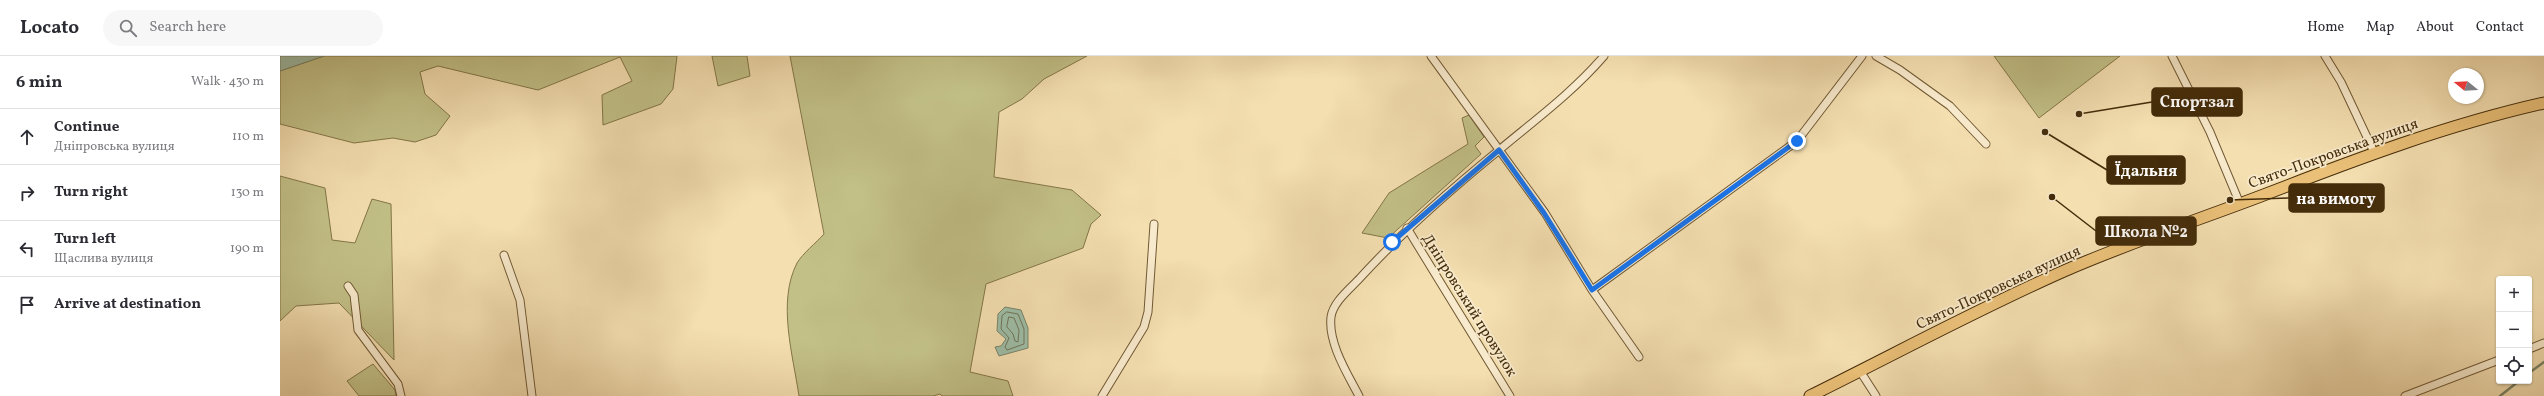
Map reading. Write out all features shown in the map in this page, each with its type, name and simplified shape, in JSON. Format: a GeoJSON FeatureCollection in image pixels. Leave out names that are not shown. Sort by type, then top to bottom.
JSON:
{"type":"FeatureCollection","features":[{"type":"Feature","properties":{"kind":"main road","name":"Свято-Покровська вулиця"},"geometry":{"type":"LineString","coordinates":[[1810,396],[1958,321],[2064,271],[2374,152],[2487,116],[2544,104]]}},
{"type":"Feature","properties":{"kind":"street"},"geometry":{"type":"LineString","coordinates":[[1431,56],[1544,213],[1592,290],[1639,357]]}},
{"type":"Feature","properties":{"kind":"street"},"geometry":{"type":"LineString","coordinates":[[1359,396],[1332,336],[1331,317],[1340,300],[1407,228],[1499,150],[1541,118],[1582,82],[1604,56]]}},
{"type":"Feature","properties":{"kind":"street"},"geometry":{"type":"LineString","coordinates":[[1592,290],[1797,141],[1862,56]]}},
{"type":"Feature","properties":{"kind":"street"},"geometry":{"type":"LineString","coordinates":[[1876,56],[1900,70],[1950,106],[1986,144]]}},
{"type":"Feature","properties":{"kind":"street"},"geometry":{"type":"LineString","coordinates":[[2172,56],[2210,132],[2240,204]]}},
{"type":"Feature","properties":{"kind":"street"},"geometry":{"type":"LineString","coordinates":[[2325,56],[2341,82],[2374,152]]}},
{"type":"Feature","properties":{"kind":"street"},"geometry":{"type":"LineString","coordinates":[[1102,396],[1144,327],[1148,312],[1154,224]]}},
{"type":"Feature","properties":{"kind":"street","name":"Дніпровський провулок"},"geometry":{"type":"LineString","coordinates":[[1407,228],[1510,396]]}},
{"type":"Feature","properties":{"kind":"street"},"geometry":{"type":"LineString","coordinates":[[504,256],[520,300],[532,396]]}},
{"type":"Feature","properties":{"kind":"street"},"geometry":{"type":"LineString","coordinates":[[348,286],[356,301],[358,330],[398,384],[401,396]]}},
{"type":"Feature","properties":{"kind":"street"},"geometry":{"type":"LineString","coordinates":[[2532,348],[2544,343]]}},
{"type":"Feature","properties":{"kind":"street"},"geometry":{"type":"LineString","coordinates":[[2406,396],[2496,361]]}},
{"type":"Feature","properties":{"kind":"street"},"geometry":{"type":"LineString","coordinates":[[1860,371],[1876,396]]}},
{"type":"Feature","properties":{"kind":"shaded area"},"geometry":{"type":"Polygon","coordinates":[[[324,56],[677,56],[673,89],[661,104],[603,125],[602,95],[632,81],[620,57],[538,90],[438,66],[420,72],[425,94],[450,116],[436,135],[415,142],[393,138],[354,143],[280,124],[280,71],[324,56]]]}},
{"type":"Feature","properties":{"kind":"shaded area"},"geometry":{"type":"Polygon","coordinates":[[[712,56],[747,56],[750,76],[718,86],[712,56]]]}},
{"type":"Feature","properties":{"kind":"shaded area"},"geometry":{"type":"Polygon","coordinates":[[[790,56],[1087,56],[1044,79],[1022,99],[999,112],[994,177],[1072,190],[1101,215],[1091,224],[1083,248],[986,284],[970,372],[1008,381],[1013,396],[942,396],[940,394],[933,396],[799,396],[788,329],[788,294],[791,278],[797,263],[824,234],[790,56]]]}},
{"type":"Feature","properties":{"kind":"shaded area"},"geometry":{"type":"Polygon","coordinates":[[[1994,56],[2120,56],[2039,118],[1994,56]]]}},
{"type":"Feature","properties":{"kind":"shaded area"},"geometry":{"type":"Polygon","coordinates":[[[1469,115],[1484,137],[1475,146],[1481,154],[1388,238],[1362,233],[1389,193],[1468,144],[1462,118],[1469,115]]]}},
{"type":"Feature","properties":{"kind":"shaded area"},"geometry":{"type":"Polygon","coordinates":[[[280,176],[325,188],[332,240],[355,243],[372,199],[391,204],[394,360],[339,303],[296,306],[280,321],[280,176]]]}},
{"type":"Feature","properties":{"kind":"shaded area"},"geometry":{"type":"Polygon","coordinates":[[[373,364],[395,390],[396,396],[359,396],[347,381],[373,364]]]}},
{"type":"Feature","properties":{"kind":"water"},"geometry":{"type":"Polygon","coordinates":[[[280,56],[324,56],[280,71],[280,56]]]}},
{"type":"Feature","properties":{"kind":"water"},"geometry":{"type":"Polygon","coordinates":[[[1005,307],[1021,310],[1028,328],[1028,348],[999,356],[995,347],[1001,346],[1006,339],[997,331],[998,314],[1005,307]]]}},
{"type":"Feature","properties":{"kind":"waterway"},"geometry":{"type":"LineString","coordinates":[[2532,371],[2544,362]]}},
{"type":"Feature","properties":{"kind":"waterway"},"geometry":{"type":"LineString","coordinates":[[2500,396],[2515,384]]}},
{"type":"Feature","properties":{"kind":"place","name":"Спортзал"},"geometry":{"type":"Point","coordinates":[2079,114]}},
{"type":"Feature","properties":{"kind":"place","name":"Їдальня"},"geometry":{"type":"Point","coordinates":[2045,132]}},
{"type":"Feature","properties":{"kind":"place","name":"Школа №2"},"geometry":{"type":"Point","coordinates":[2052,197]}},
{"type":"Feature","properties":{"kind":"place","name":"на вимогу"},"geometry":{"type":"Point","coordinates":[2230,200]}},
{"type":"Feature","properties":{"kind":"route"},"geometry":{"type":"LineString","coordinates":[[1392,242],[1499,150],[1544,213],[1592,290],[1797,141]]}}]}
